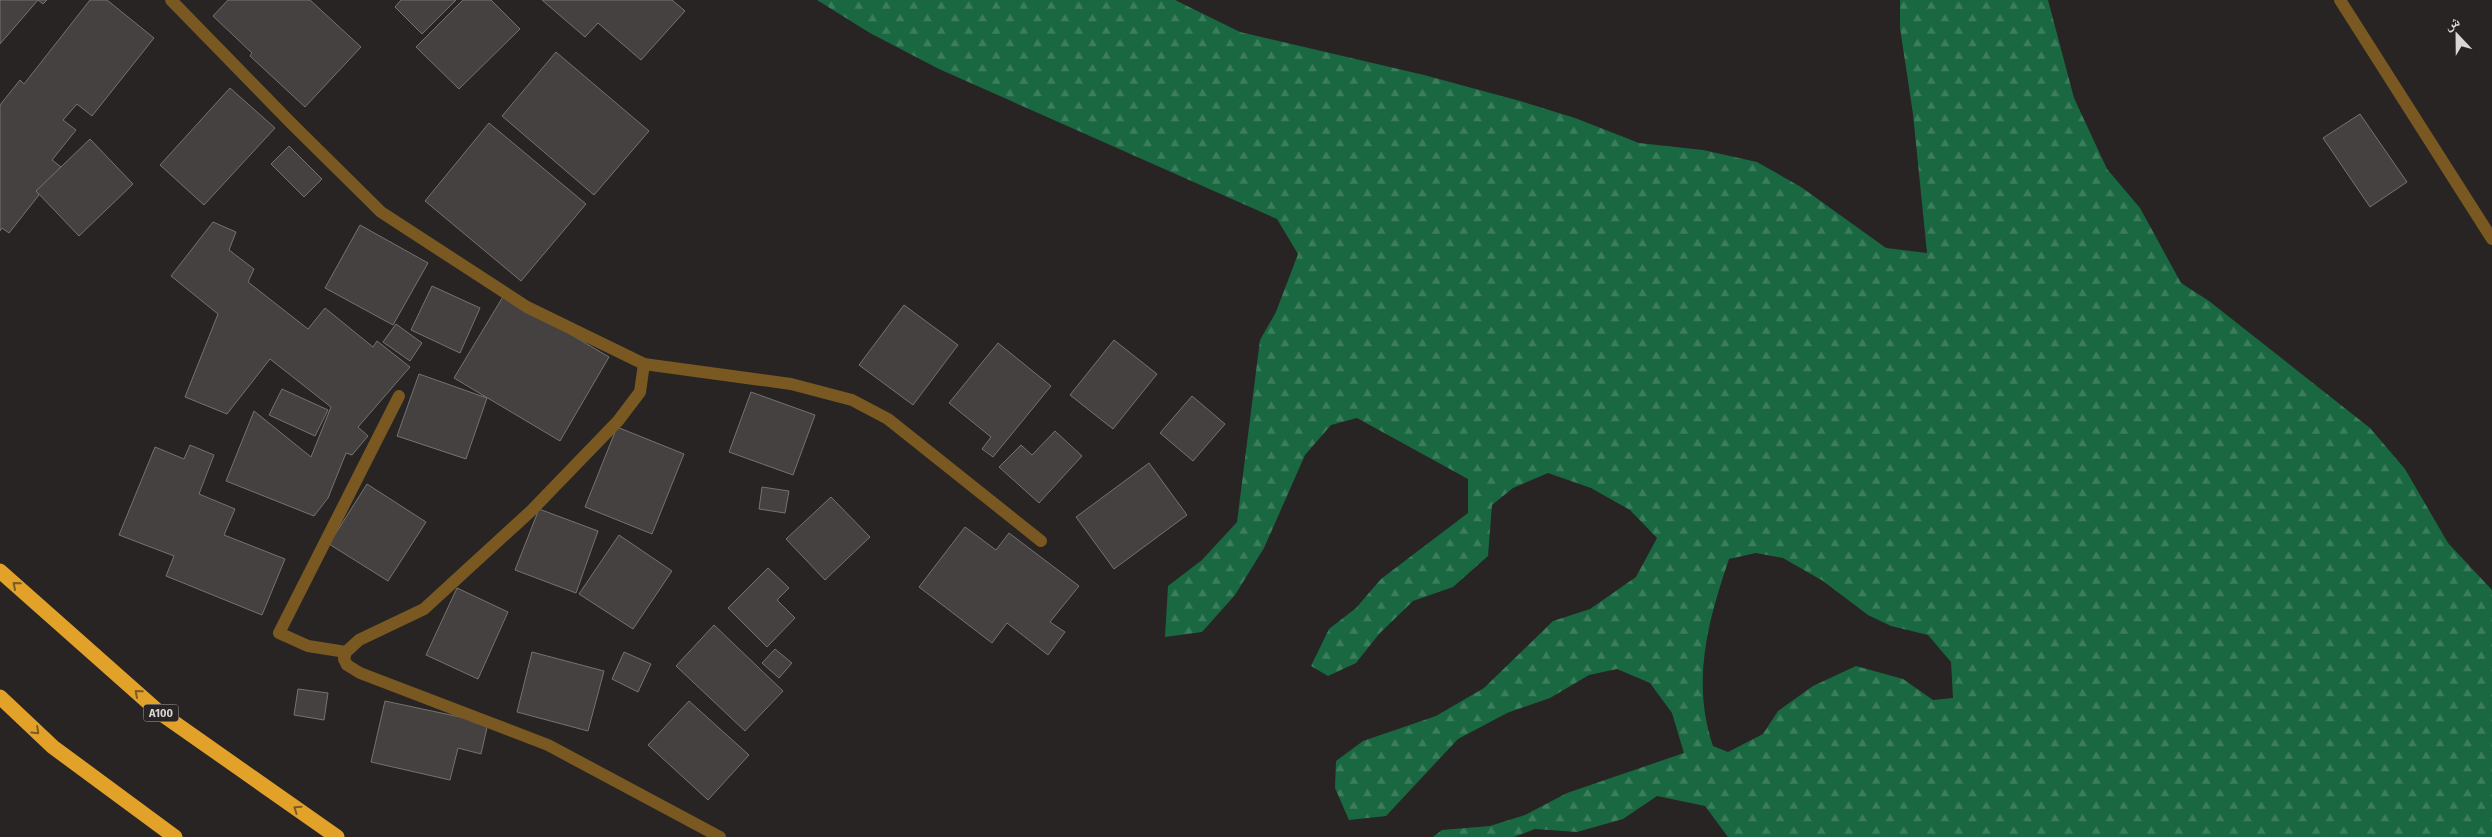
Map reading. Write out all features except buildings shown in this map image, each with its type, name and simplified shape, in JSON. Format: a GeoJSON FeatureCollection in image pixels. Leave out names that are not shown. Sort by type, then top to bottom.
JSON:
{"type":"FeatureCollection","features":[{"type":"Feature","properties":{"kind":"highway","name":"A100"},"geometry":{"type":"LineString","coordinates":[[0,571],[159,712],[337,837]]}},
{"type":"Feature","properties":{"kind":"highway"},"geometry":{"type":"LineString","coordinates":[[0,698],[53,747],[175,837]]}},
{"type":"Feature","properties":{"kind":"street"},"geometry":{"type":"LineString","coordinates":[[171,0],[381,212],[526,307],[644,364],[791,384],[852,400],[888,419],[1041,541]]}},
{"type":"Feature","properties":{"kind":"street"},"geometry":{"type":"LineString","coordinates":[[2340,0],[2492,239]]}},
{"type":"Feature","properties":{"kind":"street"},"geometry":{"type":"LineString","coordinates":[[644,364],[640,392],[618,421],[532,510],[424,609],[359,640],[346,652],[344,659],[347,665],[360,673],[548,745],[720,837]]}},
{"type":"Feature","properties":{"kind":"street"},"geometry":{"type":"LineString","coordinates":[[346,652],[308,646],[279,633],[399,396]]}},
{"type":"Feature","properties":{"kind":"green space"},"geometry":{"type":"Polygon","coordinates":[[[817,0],[1175,0],[1240,32],[1424,75],[1520,101],[1575,118],[1639,143],[1703,150],[1757,162],[1801,187],[1886,248],[1927,253],[1913,114],[1900,28],[1900,0],[2048,0],[2074,98],[2107,169],[2140,208],[2181,283],[2209,301],[2370,428],[2405,469],[2448,543],[2492,590],[2492,837],[1728,837],[1705,806],[1657,796],[1623,819],[1577,832],[1535,829],[1514,837],[1433,837],[1442,830],[1490,826],[1525,815],[1567,793],[1684,753],[1672,713],[1650,683],[1617,669],[1589,675],[1550,698],[1507,713],[1458,739],[1386,816],[1349,820],[1335,788],[1336,761],[1363,741],[1436,716],[1484,688],[1553,621],[1590,609],[1636,577],[1657,538],[1630,510],[1591,488],[1548,473],[1513,488],[1492,505],[1488,556],[1453,587],[1413,601],[1379,634],[1356,663],[1328,676],[1311,666],[1329,629],[1356,608],[1381,579],[1468,513],[1468,479],[1357,418],[1331,425],[1305,455],[1264,548],[1235,595],[1202,632],[1165,637],[1168,586],[1202,560],[1237,522],[1260,340],[1276,312],[1298,254],[1277,219],[939,69],[870,33],[817,0]],[[1756,553],[1729,559],[1709,628],[1705,651],[1703,698],[1713,746],[1728,752],[1763,734],[1778,711],[1813,686],[1856,666],[1903,679],[1933,700],[1953,698],[1951,662],[1928,635],[1891,626],[1868,615],[1823,581],[1783,558],[1756,553]]]}}]}
